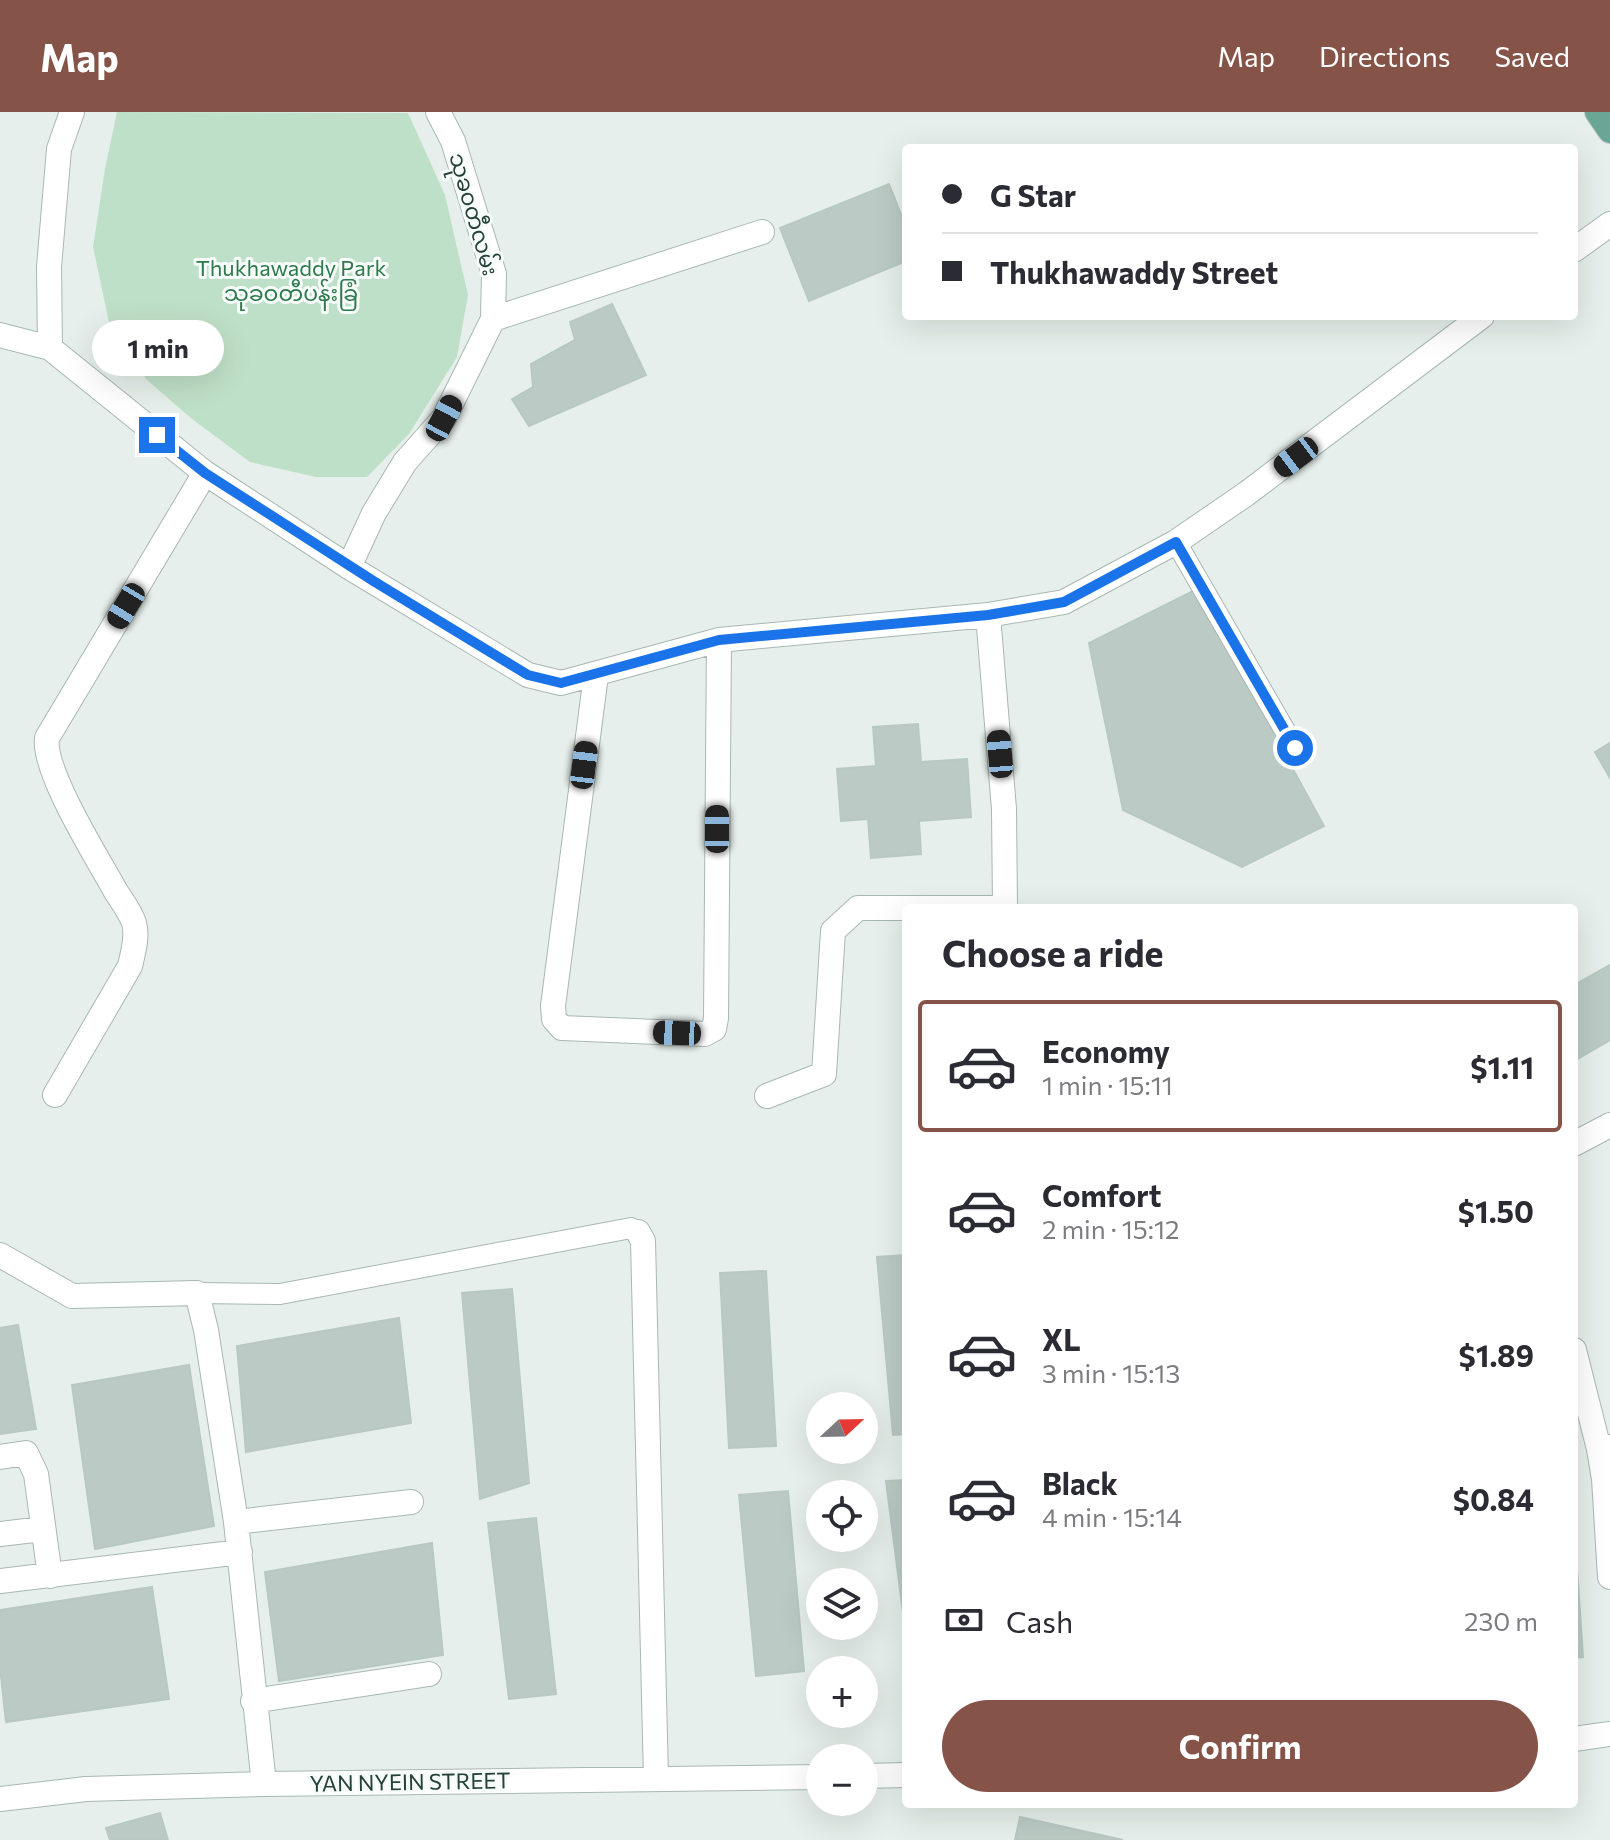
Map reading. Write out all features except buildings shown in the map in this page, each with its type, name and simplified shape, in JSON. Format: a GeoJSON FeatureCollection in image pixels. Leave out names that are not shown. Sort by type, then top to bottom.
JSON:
{"type":"FeatureCollection","features":[{"type":"Feature","properties":{"kind":"main road"},"geometry":{"type":"LineString","coordinates":[[1597,112],[1610,131]]}},
{"type":"Feature","properties":{"kind":"street"},"geometry":{"type":"LineString","coordinates":[[50,348],[49,267],[59,149],[72,112]]}},
{"type":"Feature","properties":{"kind":"street","name":"သုခဝတီလမ်း"},"geometry":{"type":"LineString","coordinates":[[349,567],[374,513],[405,462],[444,418],[493,319],[494,274],[453,141],[438,112]]}},
{"type":"Feature","properties":{"kind":"street"},"geometry":{"type":"LineString","coordinates":[[1578,247],[1610,224]]}},
{"type":"Feature","properties":{"kind":"street"},"geometry":{"type":"LineString","coordinates":[[493,319],[762,232]]}},
{"type":"Feature","properties":{"kind":"street"},"geometry":{"type":"LineString","coordinates":[[1,337],[50,348],[205,473],[349,567],[528,675],[561,683],[719,640],[988,615],[1064,602],[1176,542],[1246,494],[1477,320]]}},
{"type":"Feature","properties":{"kind":"street"},"geometry":{"type":"LineString","coordinates":[[55,1095],[130,966],[134,923],[52,769],[45,749],[47,738],[205,473]]}},
{"type":"Feature","properties":{"kind":"street"},"geometry":{"type":"LineString","coordinates":[[988,615],[1004,809],[1005,904]]}},
{"type":"Feature","properties":{"kind":"street"},"geometry":{"type":"LineString","coordinates":[[596,675],[553,1006],[554,1019],[562,1028],[705,1034],[714,1029],[716,1018],[719,640]]}},
{"type":"Feature","properties":{"kind":"street"},"geometry":{"type":"LineString","coordinates":[[767,1096],[824,1074],[833,931],[858,908],[902,908]]}},
{"type":"Feature","properties":{"kind":"street"},"geometry":{"type":"LineString","coordinates":[[1578,1142],[1610,1125]]}},
{"type":"Feature","properties":{"kind":"street"},"geometry":{"type":"LineString","coordinates":[[638,1232],[643,1241],[656,1779]]}},
{"type":"Feature","properties":{"kind":"street"},"geometry":{"type":"LineString","coordinates":[[0,1255],[72,1296],[197,1293],[206,1330],[236,1522],[264,1784]]}},
{"type":"Feature","properties":{"kind":"street"},"geometry":{"type":"LineString","coordinates":[[1578,1363],[1604,1448],[1610,1577]]}},
{"type":"Feature","properties":{"kind":"street"},"geometry":{"type":"LineString","coordinates":[[0,1457],[26,1453],[31,1462],[36,1474],[50,1576]]}},
{"type":"Feature","properties":{"kind":"street"},"geometry":{"type":"LineString","coordinates":[[236,1522],[411,1502]]}},
{"type":"Feature","properties":{"kind":"street"},"geometry":{"type":"LineString","coordinates":[[0,1534],[42,1529]]}},
{"type":"Feature","properties":{"kind":"street"},"geometry":{"type":"LineString","coordinates":[[0,1581],[240,1552]]}},
{"type":"Feature","properties":{"kind":"street"},"geometry":{"type":"LineString","coordinates":[[253,1701],[429,1674]]}},
{"type":"Feature","properties":{"kind":"street"},"geometry":{"type":"LineString","coordinates":[[1578,1738],[1610,1734]]}},
{"type":"Feature","properties":{"kind":"street"},"geometry":{"type":"LineString","coordinates":[[878,1776],[902,1775]]}},
{"type":"Feature","properties":{"kind":"street","name":"YAN NYEIN STREET"},"geometry":{"type":"LineString","coordinates":[[0,1799],[86,1789],[264,1784],[806,1777]]}},
{"type":"Feature","properties":{"kind":"lane"},"geometry":{"type":"LineString","coordinates":[[1176,542],[1295,748]]}},
{"type":"Feature","properties":{"kind":"lane"},"geometry":{"type":"LineString","coordinates":[[197,1293],[280,1294],[631,1228],[638,1232]]}},
{"type":"Feature","properties":{"kind":"green space","name":"Thukhawaddy Park သုခဝတီပန်းခြံ"},"geometry":{"type":"Polygon","coordinates":[[[117,112],[408,113],[445,195],[468,295],[457,357],[409,434],[367,477],[316,477],[250,462],[192,419],[146,379],[109,322],[93,247],[117,112]]]}},
{"type":"Feature","properties":{"kind":"route"},"geometry":{"type":"LineString","coordinates":[[157,435],[205,473],[375,582],[528,675],[561,683],[719,640],[988,615],[1064,602],[1176,542],[1295,748]]}}]}
